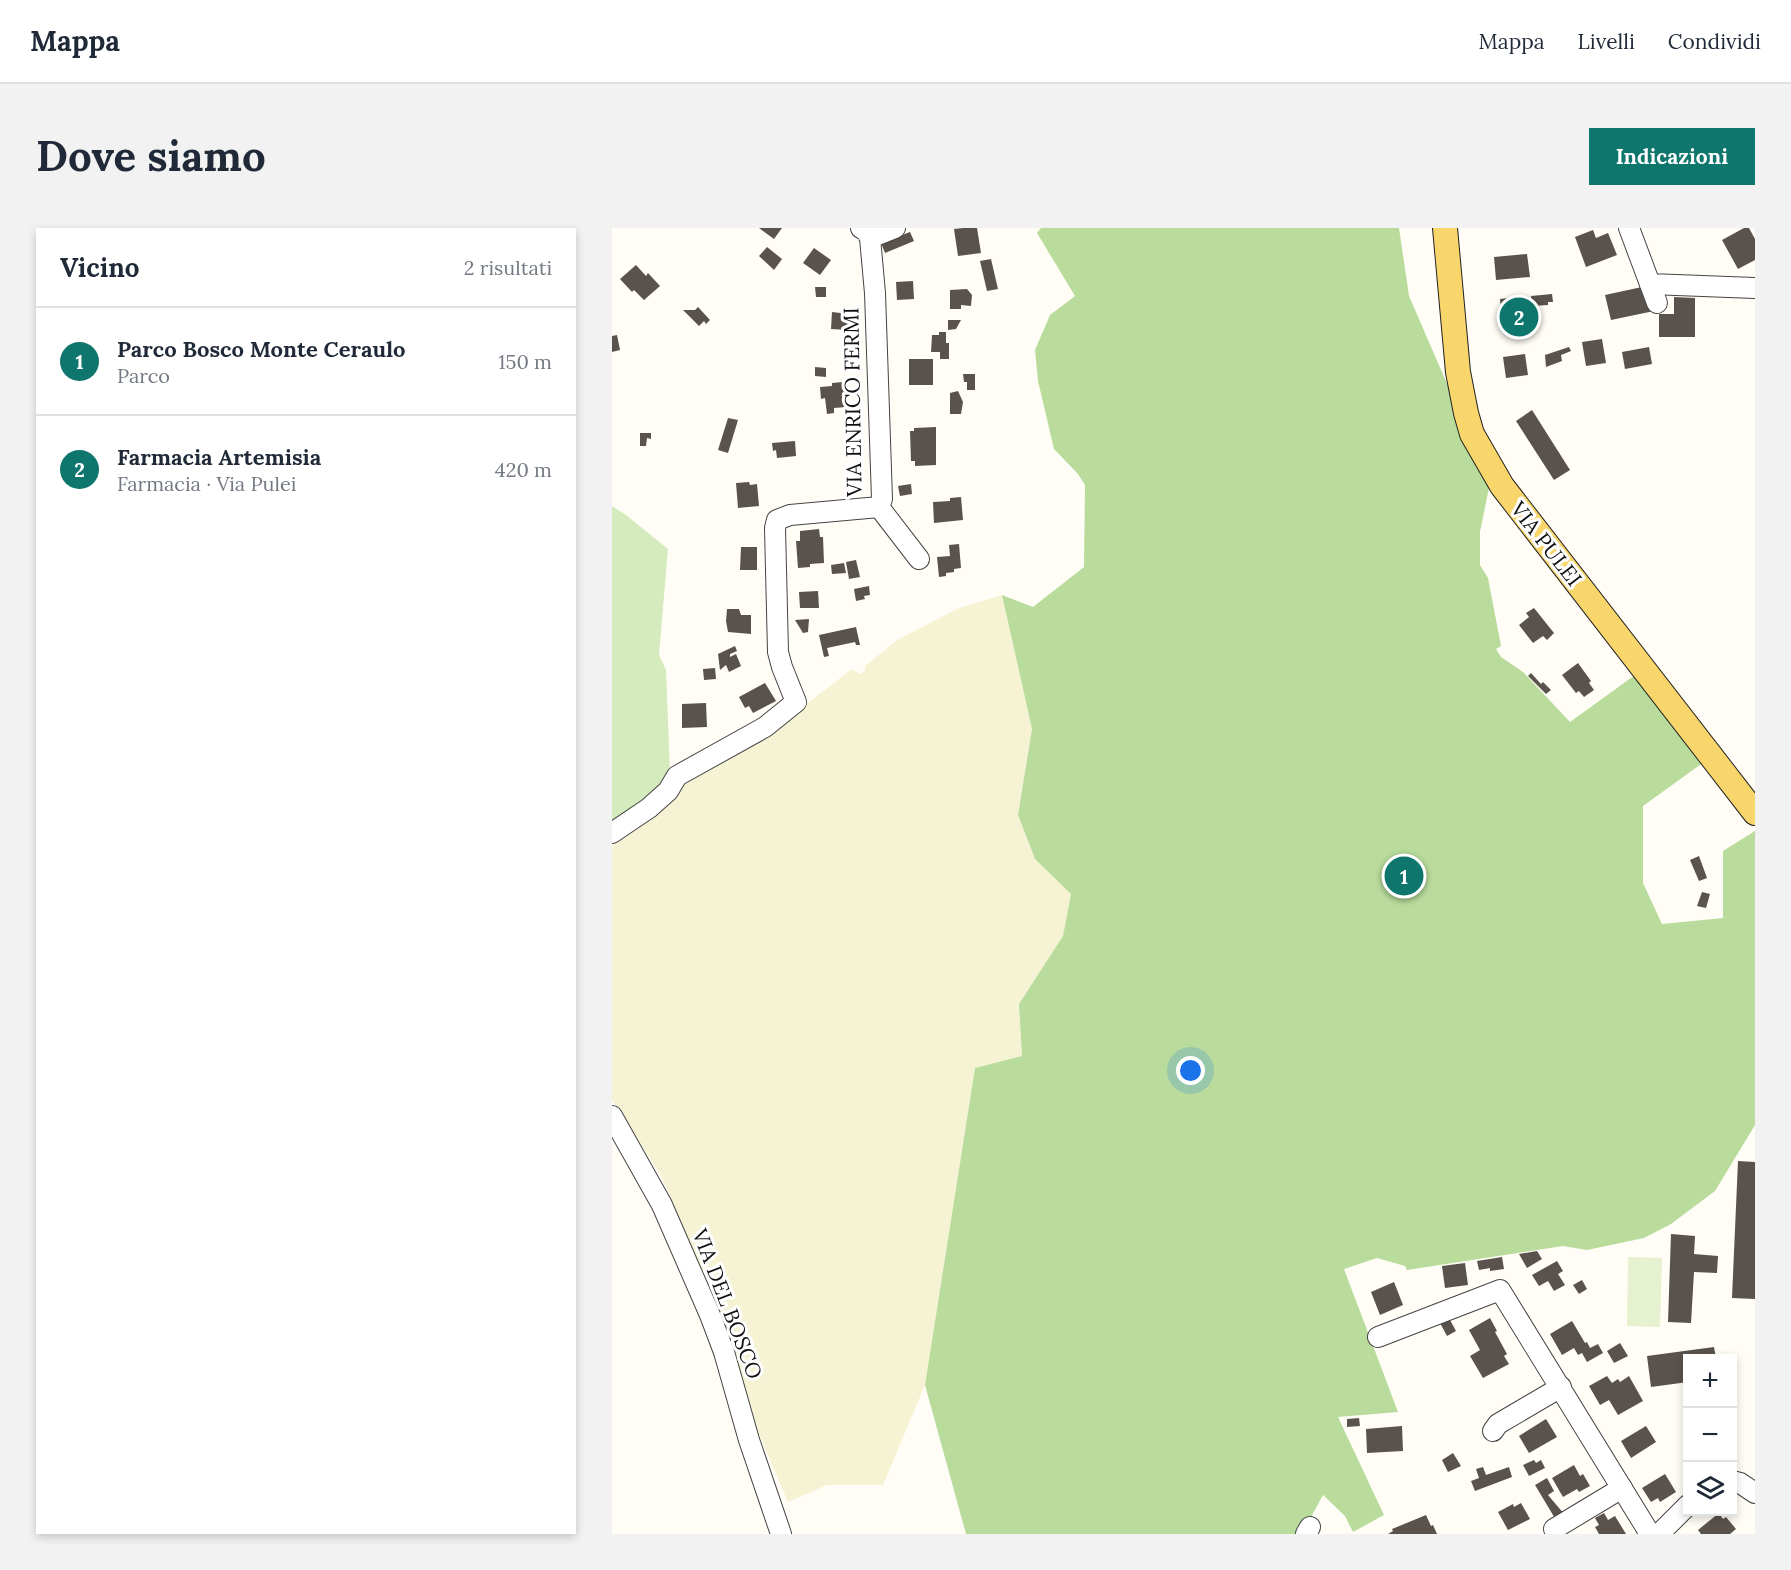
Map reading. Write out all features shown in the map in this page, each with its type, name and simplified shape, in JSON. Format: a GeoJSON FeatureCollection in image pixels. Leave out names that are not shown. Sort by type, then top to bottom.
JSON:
{"type":"FeatureCollection","features":[{"type":"Feature","properties":{"kind":"main road","name":"VIA PULEI"},"geometry":{"type":"LineString","coordinates":[[1445,228],[1458,372],[1472,434],[1502,486],[1755,813]]}},
{"type":"Feature","properties":{"kind":"street"},"geometry":{"type":"LineString","coordinates":[[866,233],[896,228]]}},
{"type":"Feature","properties":{"kind":"street"},"geometry":{"type":"LineString","coordinates":[[1629,228],[1657,303]]}},
{"type":"Feature","properties":{"kind":"street","name":"VIA ENRICO FERMI"},"geometry":{"type":"LineString","coordinates":[[612,832],[649,808],[668,791],[678,776],[765,727],[796,702],[778,652],[775,528],[777,520],[790,515],[879,507],[882,498],[875,293],[866,233]]}},
{"type":"Feature","properties":{"kind":"street"},"geometry":{"type":"LineString","coordinates":[[1650,284],[1755,288]]}},
{"type":"Feature","properties":{"kind":"street"},"geometry":{"type":"LineString","coordinates":[[879,507],[919,559]]}},
{"type":"Feature","properties":{"kind":"street","name":"VIA DEL BOSCO"},"geometry":{"type":"LineString","coordinates":[[612,1116],[662,1205],[710,1315],[724,1352],[749,1440],[779,1526]]}},
{"type":"Feature","properties":{"kind":"street"},"geometry":{"type":"LineString","coordinates":[[1378,1337],[1500,1290],[1650,1534]]}},
{"type":"Feature","properties":{"kind":"street"},"geometry":{"type":"LineString","coordinates":[[1493,1431],[1498,1424],[1561,1387]]}},
{"type":"Feature","properties":{"kind":"street"},"geometry":{"type":"LineString","coordinates":[[1737,1482],[1755,1493]]}},
{"type":"Feature","properties":{"kind":"street"},"geometry":{"type":"LineString","coordinates":[[1554,1529],[1622,1488]]}},
{"type":"Feature","properties":{"kind":"street"},"geometry":{"type":"LineString","coordinates":[[1659,1534],[1683,1510]]}},
{"type":"Feature","properties":{"kind":"shaded area"},"geometry":{"type":"Polygon","coordinates":[[[1002,595],[1032,729],[1018,815],[1035,859],[1071,893],[1063,936],[1019,1004],[1022,1056],[975,1068],[925,1385],[883,1485],[827,1485],[788,1502],[756,1427],[736,1356],[712,1287],[692,1250],[663,1179],[612,1100],[612,839],[690,778],[770,732],[852,669],[860,674],[865,671],[865,666],[897,640],[959,608],[1002,595]]]}},
{"type":"Feature","properties":{"kind":"green space"},"geometry":{"type":"Polygon","coordinates":[[[1041,228],[1399,228],[1409,296],[1490,483],[1480,532],[1480,565],[1488,578],[1501,646],[1496,649],[1501,657],[1523,672],[1570,722],[1635,675],[1704,762],[1643,806],[1643,883],[1662,924],[1723,918],[1723,851],[1755,831],[1755,1125],[1715,1191],[1671,1224],[1644,1238],[1587,1250],[1563,1246],[1407,1270],[1405,1266],[1377,1258],[1344,1269],[1398,1412],[1338,1417],[1384,1515],[1353,1532],[1345,1516],[1323,1495],[1302,1534],[966,1534],[925,1385],[975,1068],[1022,1056],[1019,1004],[1063,936],[1071,894],[1035,859],[1018,815],[1032,729],[1002,595],[1033,607],[1084,567],[1085,485],[1078,474],[1054,449],[1038,381],[1035,350],[1050,315],[1075,296],[1037,233],[1041,228]]]}},
{"type":"Feature","properties":{"kind":"green space"},"geometry":{"type":"Polygon","coordinates":[[[612,506],[668,549],[659,655],[666,670],[670,772],[664,786],[612,827],[612,506]]]}},
{"type":"Feature","properties":{"kind":"green space"},"geometry":{"type":"Polygon","coordinates":[[[1628,1257],[1662,1258],[1660,1327],[1627,1326],[1628,1257]]]}},
{"type":"Feature","properties":{"kind":"building"},"geometry":{"type":"Polygon","coordinates":[[[759,228],[782,228],[774,239],[759,228]]]}},
{"type":"Feature","properties":{"kind":"building"},"geometry":{"type":"Polygon","coordinates":[[[977,228],[981,253],[958,256],[954,229],[977,228]]]}},
{"type":"Feature","properties":{"kind":"building"},"geometry":{"type":"Polygon","coordinates":[[[1744,228],[1749,228],[1755,239],[1755,260],[1738,269],[1722,240],[1744,228]]]}},
{"type":"Feature","properties":{"kind":"building"},"geometry":{"type":"Polygon","coordinates":[[[1593,230],[1596,238],[1608,233],[1617,255],[1586,267],[1575,237],[1593,230]]]}},
{"type":"Feature","properties":{"kind":"building"},"geometry":{"type":"Polygon","coordinates":[[[910,232],[914,241],[885,253],[881,243],[910,232]]]}},
{"type":"Feature","properties":{"kind":"building"},"geometry":{"type":"Polygon","coordinates":[[[767,247],[782,259],[774,270],[759,256],[767,247]]]}},
{"type":"Feature","properties":{"kind":"building"},"geometry":{"type":"Polygon","coordinates":[[[814,248],[831,260],[820,275],[803,263],[814,248]]]}},
{"type":"Feature","properties":{"kind":"building"},"geometry":{"type":"Polygon","coordinates":[[[1527,254],[1530,277],[1496,280],[1494,257],[1527,254]]]}},
{"type":"Feature","properties":{"kind":"building"},"geometry":{"type":"Polygon","coordinates":[[[991,259],[998,289],[987,291],[980,261],[991,259]]]}},
{"type":"Feature","properties":{"kind":"building"},"geometry":{"type":"Polygon","coordinates":[[[636,265],[646,276],[648,273],[660,286],[644,300],[634,290],[632,292],[620,279],[636,265]]]}},
{"type":"Feature","properties":{"kind":"building"},"geometry":{"type":"Polygon","coordinates":[[[913,281],[914,299],[897,300],[896,282],[913,281]]]}},
{"type":"Feature","properties":{"kind":"building"},"geometry":{"type":"Polygon","coordinates":[[[815,287],[826,287],[826,297],[816,297],[815,287]]]}},
{"type":"Feature","properties":{"kind":"building"},"geometry":{"type":"Polygon","coordinates":[[[1642,287],[1645,299],[1651,298],[1654,311],[1611,320],[1605,295],[1642,287]]]}},
{"type":"Feature","properties":{"kind":"building"},"geometry":{"type":"Polygon","coordinates":[[[967,289],[972,295],[971,306],[961,305],[961,309],[950,309],[950,290],[967,289]]]}},
{"type":"Feature","properties":{"kind":"building"},"geometry":{"type":"Polygon","coordinates":[[[1552,294],[1553,302],[1548,302],[1548,305],[1532,306],[1531,296],[1552,294]]]}},
{"type":"Feature","properties":{"kind":"building"},"geometry":{"type":"Polygon","coordinates":[[[1528,296],[1531,324],[1503,327],[1500,299],[1528,296]]]}},
{"type":"Feature","properties":{"kind":"building"},"geometry":{"type":"Polygon","coordinates":[[[1674,297],[1695,298],[1695,337],[1659,337],[1659,314],[1674,314],[1674,297]]]}},
{"type":"Feature","properties":{"kind":"building"},"geometry":{"type":"Polygon","coordinates":[[[698,307],[710,320],[706,324],[704,321],[699,326],[683,310],[695,310],[698,307]]]}},
{"type":"Feature","properties":{"kind":"building"},"geometry":{"type":"Polygon","coordinates":[[[832,312],[849,314],[848,330],[831,329],[832,312]]]}},
{"type":"Feature","properties":{"kind":"building"},"geometry":{"type":"Polygon","coordinates":[[[948,320],[961,320],[956,329],[948,330],[948,320]]]}},
{"type":"Feature","properties":{"kind":"building"},"geometry":{"type":"Polygon","coordinates":[[[939,332],[946,332],[949,359],[940,359],[940,352],[931,352],[932,335],[939,335],[939,332]]]}},
{"type":"Feature","properties":{"kind":"building"},"geometry":{"type":"Polygon","coordinates":[[[617,335],[620,350],[612,352],[612,336],[617,335]]]}},
{"type":"Feature","properties":{"kind":"building"},"geometry":{"type":"Polygon","coordinates":[[[1602,339],[1606,363],[1586,366],[1582,342],[1602,339]]]}},
{"type":"Feature","properties":{"kind":"building"},"geometry":{"type":"Polygon","coordinates":[[[1569,347],[1571,351],[1561,355],[1562,361],[1546,367],[1545,355],[1569,347]]]}},
{"type":"Feature","properties":{"kind":"building"},"geometry":{"type":"Polygon","coordinates":[[[1649,347],[1652,364],[1625,369],[1622,352],[1649,347]]]}},
{"type":"Feature","properties":{"kind":"building"},"geometry":{"type":"Polygon","coordinates":[[[1525,354],[1528,375],[1506,378],[1503,357],[1525,354]]]}},
{"type":"Feature","properties":{"kind":"building"},"geometry":{"type":"Polygon","coordinates":[[[909,359],[933,359],[933,385],[909,385],[909,359]]]}},
{"type":"Feature","properties":{"kind":"building"},"geometry":{"type":"Polygon","coordinates":[[[815,367],[826,368],[826,377],[815,376],[815,367]]]}},
{"type":"Feature","properties":{"kind":"building"},"geometry":{"type":"Polygon","coordinates":[[[963,374],[975,374],[975,390],[967,390],[967,382],[964,382],[963,374]]]}},
{"type":"Feature","properties":{"kind":"building"},"geometry":{"type":"Polygon","coordinates":[[[843,382],[846,407],[834,408],[834,413],[827,414],[825,398],[821,399],[820,387],[843,382]]]}},
{"type":"Feature","properties":{"kind":"building"},"geometry":{"type":"Polygon","coordinates":[[[958,391],[963,402],[961,414],[950,414],[950,393],[958,391]]]}},
{"type":"Feature","properties":{"kind":"building"},"geometry":{"type":"Polygon","coordinates":[[[1532,410],[1570,470],[1554,480],[1516,421],[1532,410]]]}},
{"type":"Feature","properties":{"kind":"building"},"geometry":{"type":"Polygon","coordinates":[[[728,418],[738,420],[728,453],[718,450],[728,418]]]}},
{"type":"Feature","properties":{"kind":"building"},"geometry":{"type":"Polygon","coordinates":[[[936,427],[936,465],[915,466],[915,461],[911,461],[910,431],[914,431],[914,428],[936,427]]]}},
{"type":"Feature","properties":{"kind":"building"},"geometry":{"type":"Polygon","coordinates":[[[640,433],[651,433],[651,439],[647,438],[646,446],[640,446],[640,433]]]}},
{"type":"Feature","properties":{"kind":"building"},"geometry":{"type":"Polygon","coordinates":[[[795,441],[796,456],[777,458],[772,443],[795,441]]]}},
{"type":"Feature","properties":{"kind":"building"},"geometry":{"type":"Polygon","coordinates":[[[749,482],[750,485],[757,484],[759,506],[738,508],[736,483],[749,482]]]}},
{"type":"Feature","properties":{"kind":"building"},"geometry":{"type":"Polygon","coordinates":[[[911,484],[912,494],[900,496],[898,486],[911,484]]]}},
{"type":"Feature","properties":{"kind":"building"},"geometry":{"type":"Polygon","coordinates":[[[961,497],[963,520],[934,523],[933,502],[950,501],[950,498],[961,497]]]}},
{"type":"Feature","properties":{"kind":"building"},"geometry":{"type":"Polygon","coordinates":[[[819,529],[820,537],[823,537],[824,563],[798,568],[796,541],[800,541],[800,531],[819,529]]]}},
{"type":"Feature","properties":{"kind":"building"},"geometry":{"type":"Polygon","coordinates":[[[959,544],[961,568],[939,577],[937,557],[950,556],[949,545],[959,544]]]}},
{"type":"Feature","properties":{"kind":"building"},"geometry":{"type":"Polygon","coordinates":[[[741,547],[757,547],[757,570],[740,570],[741,547]]]}},
{"type":"Feature","properties":{"kind":"building"},"geometry":{"type":"Polygon","coordinates":[[[856,560],[860,577],[849,579],[846,562],[856,560]]]}},
{"type":"Feature","properties":{"kind":"building"},"geometry":{"type":"Polygon","coordinates":[[[844,563],[846,573],[832,574],[831,565],[844,563]]]}},
{"type":"Feature","properties":{"kind":"building"},"geometry":{"type":"Polygon","coordinates":[[[869,586],[870,595],[856,601],[854,589],[869,586]]]}},
{"type":"Feature","properties":{"kind":"building"},"geometry":{"type":"Polygon","coordinates":[[[818,591],[819,608],[800,608],[799,592],[818,591]]]}},
{"type":"Feature","properties":{"kind":"building"},"geometry":{"type":"Polygon","coordinates":[[[1534,608],[1554,633],[1547,640],[1543,636],[1533,643],[1519,625],[1529,617],[1526,613],[1534,608]]]}},
{"type":"Feature","properties":{"kind":"building"},"geometry":{"type":"Polygon","coordinates":[[[727,609],[739,609],[741,615],[751,615],[751,634],[728,632],[727,609]]]}},
{"type":"Feature","properties":{"kind":"building"},"geometry":{"type":"Polygon","coordinates":[[[809,619],[808,632],[803,633],[795,620],[809,619]]]}},
{"type":"Feature","properties":{"kind":"building"},"geometry":{"type":"Polygon","coordinates":[[[856,627],[860,645],[856,645],[855,642],[827,648],[829,656],[824,657],[819,635],[856,627]]]}},
{"type":"Feature","properties":{"kind":"building"},"geometry":{"type":"Polygon","coordinates":[[[735,646],[737,651],[730,654],[730,657],[736,654],[741,666],[729,672],[726,665],[720,670],[718,654],[735,646]]]}},
{"type":"Feature","properties":{"kind":"building"},"geometry":{"type":"Polygon","coordinates":[[[1578,663],[1591,681],[1589,683],[1594,690],[1584,697],[1579,691],[1576,693],[1562,675],[1578,663]]]}},
{"type":"Feature","properties":{"kind":"building"},"geometry":{"type":"Polygon","coordinates":[[[715,668],[716,679],[704,680],[703,669],[715,668]]]}},
{"type":"Feature","properties":{"kind":"building"},"geometry":{"type":"Polygon","coordinates":[[[1531,673],[1541,684],[1543,682],[1551,690],[1546,694],[1528,676],[1531,673]]]}},
{"type":"Feature","properties":{"kind":"building"},"geometry":{"type":"Polygon","coordinates":[[[765,683],[776,701],[753,713],[749,706],[745,708],[739,697],[765,683]]]}},
{"type":"Feature","properties":{"kind":"building"},"geometry":{"type":"Polygon","coordinates":[[[706,703],[707,727],[682,728],[682,704],[706,703]]]}},
{"type":"Feature","properties":{"kind":"building"},"geometry":{"type":"Polygon","coordinates":[[[1699,856],[1707,878],[1699,881],[1690,860],[1699,856]]]}},
{"type":"Feature","properties":{"kind":"building"},"geometry":{"type":"Polygon","coordinates":[[[1702,892],[1710,894],[1706,908],[1697,906],[1702,892]]]}},
{"type":"Feature","properties":{"kind":"building"},"geometry":{"type":"Polygon","coordinates":[[[1738,1161],[1755,1162],[1755,1299],[1732,1298],[1738,1161]]]}},
{"type":"Feature","properties":{"kind":"building"},"geometry":{"type":"Polygon","coordinates":[[[1671,1234],[1695,1236],[1694,1254],[1718,1256],[1717,1273],[1694,1272],[1691,1323],[1668,1322],[1671,1234]]]}},
{"type":"Feature","properties":{"kind":"building"},"geometry":{"type":"Polygon","coordinates":[[[1537,1251],[1542,1259],[1527,1268],[1519,1254],[1537,1251]]]}},
{"type":"Feature","properties":{"kind":"building"},"geometry":{"type":"Polygon","coordinates":[[[1502,1257],[1504,1269],[1479,1270],[1477,1261],[1502,1257]]]}},
{"type":"Feature","properties":{"kind":"building"},"geometry":{"type":"Polygon","coordinates":[[[1557,1261],[1563,1271],[1558,1274],[1565,1285],[1554,1291],[1548,1281],[1539,1286],[1532,1275],[1557,1261]]]}},
{"type":"Feature","properties":{"kind":"building"},"geometry":{"type":"Polygon","coordinates":[[[1465,1263],[1468,1285],[1445,1288],[1442,1266],[1465,1263]]]}},
{"type":"Feature","properties":{"kind":"building"},"geometry":{"type":"Polygon","coordinates":[[[1582,1280],[1587,1289],[1579,1294],[1573,1285],[1582,1280]]]}},
{"type":"Feature","properties":{"kind":"building"},"geometry":{"type":"Polygon","coordinates":[[[1394,1282],[1403,1305],[1380,1315],[1371,1292],[1394,1282]]]}},
{"type":"Feature","properties":{"kind":"building"},"geometry":{"type":"Polygon","coordinates":[[[1449,1318],[1456,1331],[1447,1336],[1440,1323],[1449,1318]]]}},
{"type":"Feature","properties":{"kind":"building"},"geometry":{"type":"Polygon","coordinates":[[[1490,1318],[1507,1354],[1504,1356],[1509,1364],[1483,1378],[1470,1356],[1480,1350],[1469,1330],[1490,1318]]]}},
{"type":"Feature","properties":{"kind":"building"},"geometry":{"type":"Polygon","coordinates":[[[1572,1321],[1585,1343],[1587,1342],[1590,1348],[1598,1344],[1603,1353],[1587,1362],[1582,1353],[1578,1355],[1574,1348],[1562,1355],[1550,1334],[1572,1321]]]}},
{"type":"Feature","properties":{"kind":"building"},"geometry":{"type":"Polygon","coordinates":[[[1620,1343],[1628,1356],[1614,1363],[1607,1351],[1620,1343]]]}},
{"type":"Feature","properties":{"kind":"building"},"geometry":{"type":"Polygon","coordinates":[[[1714,1347],[1715,1354],[1683,1354],[1683,1383],[1651,1387],[1647,1356],[1714,1347]]]}},
{"type":"Feature","properties":{"kind":"building"},"geometry":{"type":"Polygon","coordinates":[[[1607,1376],[1612,1383],[1618,1379],[1620,1382],[1629,1376],[1643,1401],[1618,1415],[1609,1400],[1600,1405],[1589,1386],[1607,1376]]]}},
{"type":"Feature","properties":{"kind":"building"},"geometry":{"type":"Polygon","coordinates":[[[1359,1418],[1360,1426],[1347,1427],[1347,1419],[1359,1418]]]}},
{"type":"Feature","properties":{"kind":"building"},"geometry":{"type":"Polygon","coordinates":[[[1546,1419],[1557,1437],[1529,1453],[1519,1436],[1546,1419]]]}},
{"type":"Feature","properties":{"kind":"building"},"geometry":{"type":"Polygon","coordinates":[[[1402,1426],[1403,1451],[1367,1453],[1366,1429],[1402,1426]]]}},
{"type":"Feature","properties":{"kind":"building"},"geometry":{"type":"Polygon","coordinates":[[[1646,1426],[1656,1442],[1631,1458],[1621,1441],[1646,1426]]]}},
{"type":"Feature","properties":{"kind":"building"},"geometry":{"type":"Polygon","coordinates":[[[1453,1453],[1461,1466],[1448,1472],[1442,1460],[1453,1453]]]}},
{"type":"Feature","properties":{"kind":"building"},"geometry":{"type":"Polygon","coordinates":[[[1534,1460],[1536,1463],[1541,1460],[1545,1468],[1529,1476],[1523,1465],[1534,1460]]]}},
{"type":"Feature","properties":{"kind":"building"},"geometry":{"type":"Polygon","coordinates":[[[1574,1465],[1580,1476],[1583,1474],[1590,1486],[1579,1492],[1577,1489],[1563,1497],[1552,1478],[1574,1465]]]}},
{"type":"Feature","properties":{"kind":"building"},"geometry":{"type":"Polygon","coordinates":[[[1483,1467],[1486,1475],[1509,1467],[1512,1477],[1475,1491],[1471,1481],[1479,1478],[1476,1469],[1483,1467]]]}},
{"type":"Feature","properties":{"kind":"building"},"geometry":{"type":"Polygon","coordinates":[[[1665,1474],[1676,1492],[1660,1502],[1658,1498],[1651,1502],[1642,1488],[1665,1474]]]}},
{"type":"Feature","properties":{"kind":"building"},"geometry":{"type":"Polygon","coordinates":[[[1547,1478],[1554,1491],[1548,1495],[1565,1515],[1556,1520],[1535,1485],[1547,1478]]]}},
{"type":"Feature","properties":{"kind":"building"},"geometry":{"type":"Polygon","coordinates":[[[1521,1503],[1530,1519],[1508,1530],[1498,1512],[1513,1504],[1514,1507],[1521,1503]]]}},
{"type":"Feature","properties":{"kind":"building"},"geometry":{"type":"Polygon","coordinates":[[[1604,1513],[1608,1520],[1615,1516],[1626,1534],[1599,1534],[1595,1527],[1599,1525],[1595,1518],[1604,1513]]]}},
{"type":"Feature","properties":{"kind":"building"},"geometry":{"type":"Polygon","coordinates":[[[1426,1515],[1437,1534],[1388,1534],[1393,1531],[1392,1529],[1426,1515]]]}},
{"type":"Feature","properties":{"kind":"building"},"geometry":{"type":"Polygon","coordinates":[[[1715,1516],[1721,1516],[1723,1519],[1726,1517],[1736,1529],[1730,1534],[1701,1534],[1698,1530],[1715,1516]]]}},
{"type":"Feature","properties":{"kind":"place","name":"Farmacia Artemisia"},"geometry":{"type":"Point","coordinates":[1519,317]}},
{"type":"Feature","properties":{"kind":"place","name":"Parco Bosco Monte Ceraulo"},"geometry":{"type":"Point","coordinates":[1404,876]}}]}
